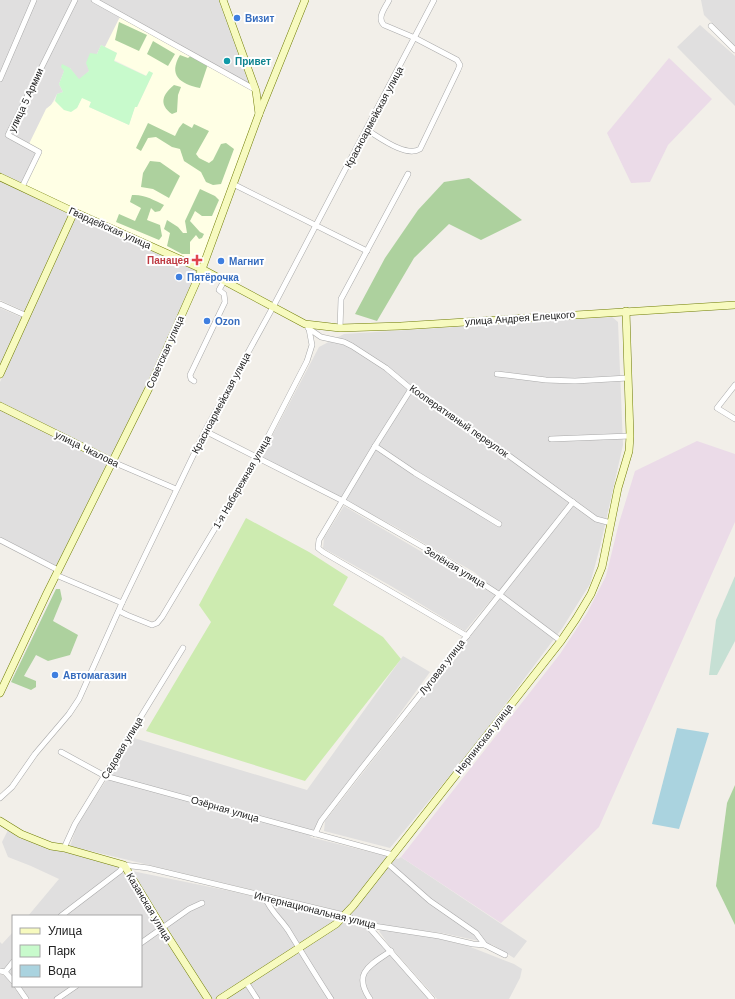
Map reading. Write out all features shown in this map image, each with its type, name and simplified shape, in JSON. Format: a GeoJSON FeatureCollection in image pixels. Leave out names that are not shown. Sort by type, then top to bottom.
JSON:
{"type":"FeatureCollection","features":[{"type":"Feature","properties":{"kind":"main road"},"geometry":{"type":"LineString","coordinates":[[223,0],[256,91],[259,114]]}},
{"type":"Feature","properties":{"kind":"main road","name":"Советская улица"},"geometry":{"type":"LineString","coordinates":[[0,693],[57,573],[152,382],[202,268],[259,114],[305,0]]}},
{"type":"Feature","properties":{"kind":"main road","name":"Гвардейская улица"},"geometry":{"type":"LineString","coordinates":[[0,177],[74,212],[202,268],[307,326]]}},
{"type":"Feature","properties":{"kind":"main road"},"geometry":{"type":"LineString","coordinates":[[0,374],[74,212]]}},
{"type":"Feature","properties":{"kind":"main road","name":"улица Андрея Елецкого"},"geometry":{"type":"LineString","coordinates":[[307,326],[340,328],[401,326],[735,305]]}},
{"type":"Feature","properties":{"kind":"main road","name":"Нерпинская улица"},"geometry":{"type":"LineString","coordinates":[[220,999],[336,924],[387,863],[561,641],[591,594],[600,574],[604,560],[618,488],[629,451],[630,436],[626,312]]}},
{"type":"Feature","properties":{"kind":"main road","name":"улица Чкалова"},"geometry":{"type":"LineString","coordinates":[[0,406],[113,462]]}},
{"type":"Feature","properties":{"kind":"main road","name":"Казанская улица"},"geometry":{"type":"LineString","coordinates":[[0,821],[33,839],[51,846],[64,848],[124,865],[208,999]]}},
{"type":"Feature","properties":{"kind":"street"},"geometry":{"type":"LineString","coordinates":[[0,78],[34,0]]}},
{"type":"Feature","properties":{"kind":"street","name":"улица 5 Армии"},"geometry":{"type":"LineString","coordinates":[[22,187],[39,152],[8,135],[75,0]]}},
{"type":"Feature","properties":{"kind":"street"},"geometry":{"type":"LineString","coordinates":[[94,0],[256,91]]}},
{"type":"Feature","properties":{"kind":"street"},"geometry":{"type":"LineString","coordinates":[[367,130],[402,150],[415,152],[420,149],[460,65],[457,60],[415,38],[391,29],[381,23],[382,15],[390,0]]}},
{"type":"Feature","properties":{"kind":"street","name":"Красноармейская улица"},"geometry":{"type":"LineString","coordinates":[[0,798],[12,787],[35,754],[70,714],[79,699],[122,603],[205,431],[273,307],[434,0]]}},
{"type":"Feature","properties":{"kind":"street"},"geometry":{"type":"LineString","coordinates":[[711,26],[735,50]]}},
{"type":"Feature","properties":{"kind":"street"},"geometry":{"type":"LineString","coordinates":[[340,328],[341,299],[408,174]]}},
{"type":"Feature","properties":{"kind":"street"},"geometry":{"type":"LineString","coordinates":[[233,184],[367,251]]}},
{"type":"Feature","properties":{"kind":"street"},"geometry":{"type":"LineString","coordinates":[[194,381],[191,379],[190,375],[225,302],[224,294],[220,290],[224,281]]}},
{"type":"Feature","properties":{"kind":"street"},"geometry":{"type":"LineString","coordinates":[[0,304],[26,316]]}},
{"type":"Feature","properties":{"kind":"street","name":"Кооперативный переулок"},"geometry":{"type":"LineString","coordinates":[[307,326],[321,337],[344,342],[352,346],[386,368],[412,389],[596,519],[612,523]]}},
{"type":"Feature","properties":{"kind":"street","name":"1-я Набережная улица"},"geometry":{"type":"LineString","coordinates":[[119,611],[127,616],[152,625],[157,623],[162,617],[257,458],[307,361],[312,345],[307,326]]}},
{"type":"Feature","properties":{"kind":"street"},"geometry":{"type":"LineString","coordinates":[[497,374],[546,380],[575,381],[628,378]]}},
{"type":"Feature","properties":{"kind":"street"},"geometry":{"type":"LineString","coordinates":[[735,385],[717,408],[735,419]]}},
{"type":"Feature","properties":{"kind":"street"},"geometry":{"type":"LineString","coordinates":[[412,389],[375,446],[343,502],[318,540],[318,548],[467,636]]}},
{"type":"Feature","properties":{"kind":"street","name":"Зелёная улица"},"geometry":{"type":"LineString","coordinates":[[205,431],[343,502],[451,563],[500,595],[561,641]]}},
{"type":"Feature","properties":{"kind":"street"},"geometry":{"type":"LineString","coordinates":[[551,439],[630,436]]}},
{"type":"Feature","properties":{"kind":"street"},"geometry":{"type":"LineString","coordinates":[[375,446],[415,473],[499,524]]}},
{"type":"Feature","properties":{"kind":"street","name":"улица Чкалова"},"geometry":{"type":"LineString","coordinates":[[113,462],[176,489]]}},
{"type":"Feature","properties":{"kind":"street","name":"Луговая улица"},"geometry":{"type":"LineString","coordinates":[[315,834],[321,822],[358,773],[573,502]]}},
{"type":"Feature","properties":{"kind":"street"},"geometry":{"type":"LineString","coordinates":[[0,540],[57,573],[122,603]]}},
{"type":"Feature","properties":{"kind":"street","name":"Садовая улица"},"geometry":{"type":"LineString","coordinates":[[64,848],[75,824],[183,648]]}},
{"type":"Feature","properties":{"kind":"street","name":"Озёрная улица"},"geometry":{"type":"LineString","coordinates":[[61,752],[105,776],[393,855]]}},
{"type":"Feature","properties":{"kind":"street"},"geometry":{"type":"LineString","coordinates":[[387,863],[430,901],[476,933],[485,945]]}},
{"type":"Feature","properties":{"kind":"street"},"geometry":{"type":"LineString","coordinates":[[62,915],[120,871],[124,865]]}},
{"type":"Feature","properties":{"kind":"street","name":"Интернациональная улица"},"geometry":{"type":"LineString","coordinates":[[124,865],[163,872],[344,915],[367,924],[485,945],[505,955]]}},
{"type":"Feature","properties":{"kind":"street"},"geometry":{"type":"LineString","coordinates":[[265,897],[269,907],[287,928],[331,999]]}},
{"type":"Feature","properties":{"kind":"street"},"geometry":{"type":"LineString","coordinates":[[142,942],[163,929],[189,909],[202,903]]}},
{"type":"Feature","properties":{"kind":"street"},"geometry":{"type":"LineString","coordinates":[[367,924],[432,999]]}},
{"type":"Feature","properties":{"kind":"street"},"geometry":{"type":"LineString","coordinates":[[370,999],[363,990],[362,978],[368,967],[391,951]]}},
{"type":"Feature","properties":{"kind":"street"},"geometry":{"type":"LineString","coordinates":[[12,963],[3,972],[12,980]]}},
{"type":"Feature","properties":{"kind":"street"},"geometry":{"type":"LineString","coordinates":[[246,982],[257,999]]}},
{"type":"Feature","properties":{"kind":"street"},"geometry":{"type":"LineString","coordinates":[[18,987],[26,999]]}},
{"type":"Feature","properties":{"kind":"street"},"geometry":{"type":"LineString","coordinates":[[57,999],[75,987]]}},
{"type":"Feature","properties":{"kind":"shaded area"},"geometry":{"type":"Polygon","coordinates":[[[0,0],[223,0],[256,91],[121,15],[105,47],[101,45],[89,71],[79,80],[70,68],[64,71],[59,84],[63,92],[57,94],[51,105],[46,109],[39,152],[22,187],[0,177],[0,0]]]}},
{"type":"Feature","properties":{"kind":"shaded area"},"geometry":{"type":"Polygon","coordinates":[[[701,0],[735,0],[735,46],[704,15],[701,0]]]}},
{"type":"Feature","properties":{"kind":"shaded area"},"geometry":{"type":"Polygon","coordinates":[[[121,15],[256,91],[259,114],[202,269],[22,187],[39,152],[28,146],[46,109],[55,100],[77,108],[82,97],[91,102],[89,107],[129,125],[135,106],[137,107],[153,73],[147,76],[114,60],[117,53],[105,47],[121,15]]]}},
{"type":"Feature","properties":{"kind":"shaded area"},"geometry":{"type":"Polygon","coordinates":[[[700,25],[735,56],[735,106],[677,47],[700,25]]]}},
{"type":"Feature","properties":{"kind":"shaded area"},"geometry":{"type":"Polygon","coordinates":[[[669,58],[712,99],[668,145],[650,182],[631,183],[607,133],[669,58]]]}},
{"type":"Feature","properties":{"kind":"shaded area"},"geometry":{"type":"Polygon","coordinates":[[[0,180],[71,213],[26,312],[0,300],[0,180]]]}},
{"type":"Feature","properties":{"kind":"shaded area"},"geometry":{"type":"Polygon","coordinates":[[[76,216],[199,270],[149,381],[111,459],[0,403],[0,382],[76,216]]]}},
{"type":"Feature","properties":{"kind":"shaded area"},"geometry":{"type":"Polygon","coordinates":[[[0,308],[23,318],[0,368],[0,308]]]}},
{"type":"Feature","properties":{"kind":"shaded area"},"geometry":{"type":"Polygon","coordinates":[[[612,317],[618,322],[623,445],[590,584],[563,627],[471,750],[390,848],[324,831],[325,821],[502,596],[474,572],[394,526],[261,457],[319,347],[344,334],[612,317]]]}},
{"type":"Feature","properties":{"kind":"shaded area"},"geometry":{"type":"Polygon","coordinates":[[[0,409],[109,463],[57,567],[0,537],[0,409]]]}},
{"type":"Feature","properties":{"kind":"shaded area"},"geometry":{"type":"Polygon","coordinates":[[[697,441],[735,454],[735,522],[599,827],[501,923],[401,857],[560,654],[587,613],[606,576],[619,523],[635,471],[697,441]]]}},
{"type":"Feature","properties":{"kind":"shaded area"},"geometry":{"type":"Polygon","coordinates":[[[344,506],[495,595],[465,631],[391,586],[323,548],[324,538],[344,506]]]}},
{"type":"Feature","properties":{"kind":"shaded area"},"geometry":{"type":"Polygon","coordinates":[[[735,576],[735,641],[717,675],[709,675],[716,620],[735,576]]]}},
{"type":"Feature","properties":{"kind":"shaded area"},"geometry":{"type":"Polygon","coordinates":[[[403,656],[430,672],[310,837],[398,859],[401,857],[527,941],[514,958],[493,945],[479,941],[442,933],[385,926],[340,911],[70,846],[78,823],[134,738],[307,790],[403,656]]]}},
{"type":"Feature","properties":{"kind":"shaded area"},"geometry":{"type":"Polygon","coordinates":[[[8,830],[19,838],[119,866],[204,999],[26,999],[18,987],[142,987],[142,915],[29,915],[59,879],[8,857],[2,842],[8,830]]]}},
{"type":"Feature","properties":{"kind":"shaded area"},"geometry":{"type":"Polygon","coordinates":[[[132,871],[300,907],[364,925],[410,975],[428,999],[212,999],[132,871]]]}},
{"type":"Feature","properties":{"kind":"shaded area"},"geometry":{"type":"Polygon","coordinates":[[[381,929],[432,937],[468,946],[514,964],[522,969],[520,978],[509,999],[437,999],[388,944],[379,931],[381,929]]]}},
{"type":"Feature","properties":{"kind":"shaded area"},"geometry":{"type":"Polygon","coordinates":[[[12,933],[12,980],[0,971],[0,942],[2,944],[12,933]]]}},
{"type":"Feature","properties":{"kind":"shaded area"},"geometry":{"type":"Polygon","coordinates":[[[0,974],[5,976],[12,987],[23,999],[0,999],[0,974]]]}},
{"type":"Feature","properties":{"kind":"green space"},"geometry":{"type":"Polygon","coordinates":[[[119,22],[147,35],[139,51],[115,40],[119,22]]]}},
{"type":"Feature","properties":{"kind":"green space"},"geometry":{"type":"Polygon","coordinates":[[[153,41],[175,54],[168,66],[147,54],[153,41]]]}},
{"type":"Feature","properties":{"kind":"green space"},"geometry":{"type":"Polygon","coordinates":[[[101,45],[117,53],[114,61],[146,76],[149,71],[153,73],[137,107],[135,107],[129,125],[89,107],[91,102],[82,98],[77,108],[71,112],[64,110],[55,101],[57,94],[63,92],[59,84],[64,71],[61,67],[62,64],[70,68],[79,79],[89,71],[86,63],[90,53],[97,54],[101,45]]]}},
{"type":"Feature","properties":{"kind":"green space"},"geometry":{"type":"Polygon","coordinates":[[[180,55],[188,58],[192,55],[208,64],[200,88],[187,84],[178,78],[175,68],[180,55]]]}},
{"type":"Feature","properties":{"kind":"green space"},"geometry":{"type":"Polygon","coordinates":[[[174,85],[181,87],[178,95],[177,112],[172,114],[165,107],[164,99],[167,92],[174,85]]]}},
{"type":"Feature","properties":{"kind":"green space"},"geometry":{"type":"Polygon","coordinates":[[[148,123],[175,136],[183,123],[192,128],[194,124],[209,131],[196,154],[199,158],[209,163],[213,160],[221,144],[226,143],[234,149],[221,184],[213,185],[206,182],[201,172],[184,161],[180,149],[172,147],[156,137],[148,138],[141,151],[136,148],[148,123]]]}},
{"type":"Feature","properties":{"kind":"green space"},"geometry":{"type":"Polygon","coordinates":[[[150,161],[160,162],[180,176],[169,198],[153,189],[141,187],[143,173],[150,161]]]}},
{"type":"Feature","properties":{"kind":"green space"},"geometry":{"type":"Polygon","coordinates":[[[469,178],[522,220],[481,240],[449,224],[414,258],[377,321],[355,314],[385,258],[418,210],[444,182],[469,178]]]}},
{"type":"Feature","properties":{"kind":"green space"},"geometry":{"type":"Polygon","coordinates":[[[200,189],[215,196],[219,200],[212,216],[202,216],[195,211],[190,221],[200,232],[204,234],[202,238],[199,239],[196,235],[190,242],[190,254],[182,254],[167,246],[170,233],[164,229],[167,220],[178,227],[183,233],[187,233],[185,221],[200,189]]]}},
{"type":"Feature","properties":{"kind":"green space"},"geometry":{"type":"Polygon","coordinates":[[[132,195],[145,196],[164,205],[160,211],[155,212],[151,208],[147,220],[160,225],[162,236],[159,240],[116,222],[119,214],[135,221],[141,208],[130,202],[132,195]]]}},
{"type":"Feature","properties":{"kind":"green space"},"geometry":{"type":"Polygon","coordinates":[[[246,518],[309,552],[348,577],[333,605],[383,637],[401,659],[305,781],[146,731],[211,622],[199,605],[246,518]]]}},
{"type":"Feature","properties":{"kind":"green space"},"geometry":{"type":"Polygon","coordinates":[[[56,589],[60,589],[62,599],[53,621],[78,635],[70,655],[48,661],[36,655],[24,676],[36,681],[36,687],[31,690],[11,682],[56,589]]]}},
{"type":"Feature","properties":{"kind":"green space"},"geometry":{"type":"Polygon","coordinates":[[[735,785],[735,925],[716,886],[727,803],[735,785]]]}},
{"type":"Feature","properties":{"kind":"water"},"geometry":{"type":"Polygon","coordinates":[[[677,728],[709,733],[679,829],[652,824],[677,728]]]}},
{"type":"Feature","properties":{"kind":"place","name":"Визит"},"geometry":{"type":"Point","coordinates":[237,18]}},
{"type":"Feature","properties":{"kind":"place","name":"Привет"},"geometry":{"type":"Point","coordinates":[227,61]}},
{"type":"Feature","properties":{"kind":"place","name":"Панацея"},"geometry":{"type":"Point","coordinates":[197,260]}},
{"type":"Feature","properties":{"kind":"place","name":"Магнит"},"geometry":{"type":"Point","coordinates":[221,261]}},
{"type":"Feature","properties":{"kind":"place","name":"Пятёрочка"},"geometry":{"type":"Point","coordinates":[179,277]}},
{"type":"Feature","properties":{"kind":"place","name":"Ozon"},"geometry":{"type":"Point","coordinates":[207,321]}},
{"type":"Feature","properties":{"kind":"place","name":"Автомагазин"},"geometry":{"type":"Point","coordinates":[55,675]}}]}
